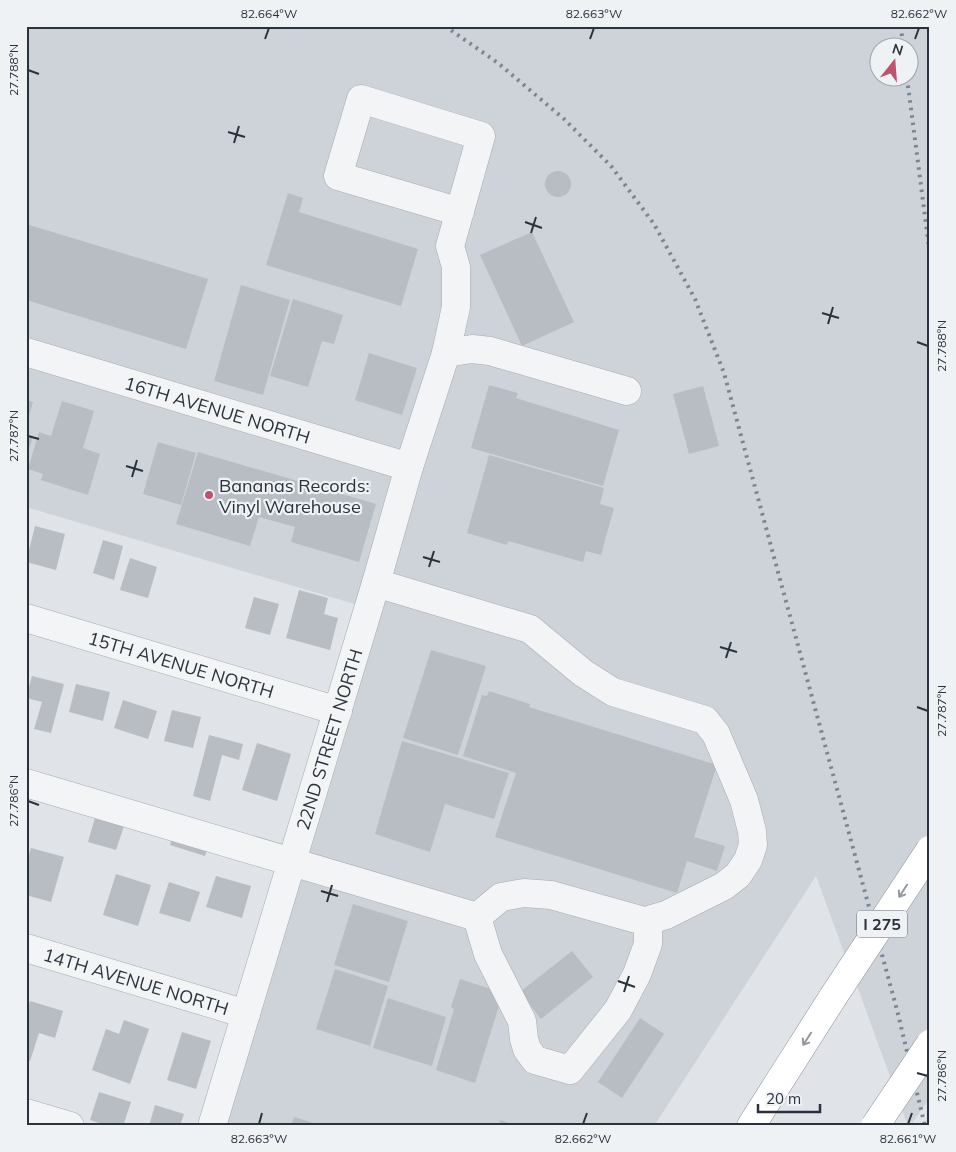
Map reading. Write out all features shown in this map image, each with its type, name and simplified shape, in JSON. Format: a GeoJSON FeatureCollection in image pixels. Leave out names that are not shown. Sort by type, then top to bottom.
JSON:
{"type":"FeatureCollection","features":[{"type":"Feature","properties":{"kind":"highway","name":"I 275"},"geometry":{"type":"LineString","coordinates":[[751,1126],[930,850]]}},
{"type":"Feature","properties":{"kind":"highway"},"geometry":{"type":"LineString","coordinates":[[875,1126],[930,1044]]}},
{"type":"Feature","properties":{"kind":"street","name":"22ND STREET NORTH"},"geometry":{"type":"LineString","coordinates":[[212,1126],[376,584],[409,467],[446,353],[456,307],[456,267],[450,246],[460,212],[481,136],[361,99],[338,176],[460,212]]}},
{"type":"Feature","properties":{"kind":"street"},"geometry":{"type":"LineString","coordinates":[[446,353],[472,350],[490,351],[627,391]]}},
{"type":"Feature","properties":{"kind":"street","name":"16TH AVENUE NORTH"},"geometry":{"type":"LineString","coordinates":[[26,352],[409,467]]}},
{"type":"Feature","properties":{"kind":"street"},"geometry":{"type":"LineString","coordinates":[[376,584],[530,629],[583,673],[613,692],[705,720],[716,734],[744,800],[752,831],[752,845],[748,860],[738,875],[724,886],[652,920],[648,929],[648,944],[637,974],[618,1010],[570,1070],[535,1060],[527,1049],[522,1021],[488,954],[477,917]]}},
{"type":"Feature","properties":{"kind":"street","name":"15TH AVENUE NORTH"},"geometry":{"type":"LineString","coordinates":[[26,618],[338,710]]}},
{"type":"Feature","properties":{"kind":"street"},"geometry":{"type":"LineString","coordinates":[[26,783],[477,917]]}},
{"type":"Feature","properties":{"kind":"street"},"geometry":{"type":"LineString","coordinates":[[477,917],[501,897],[524,893],[550,895],[651,923]]}},
{"type":"Feature","properties":{"kind":"street","name":"14TH AVENUE NORTH"},"geometry":{"type":"LineString","coordinates":[[26,948],[246,1014]]}},
{"type":"Feature","properties":{"kind":"street"},"geometry":{"type":"LineString","coordinates":[[26,1113],[70,1126]]}},
{"type":"Feature","properties":{"kind":"shaded area"},"geometry":{"type":"Polygon","coordinates":[[[26,26],[930,26],[930,831],[846,958],[816,876],[654,1126],[223,1126],[383,598],[537,644],[544,621],[390,575],[402,452],[26,339],[26,26]]]}},
{"type":"Feature","properties":{"kind":"shaded area"},"geometry":{"type":"Polygon","coordinates":[[[26,365],[395,475],[358,605],[26,507],[26,365]]]}},
{"type":"Feature","properties":{"kind":"shaded area"},"geometry":{"type":"Polygon","coordinates":[[[930,871],[930,1024],[891,1079],[856,983],[930,871]]]}},
{"type":"Feature","properties":{"kind":"shaded area"},"geometry":{"type":"Polygon","coordinates":[[[930,1062],[930,1098],[910,1126],[908,1126],[900,1104],[930,1062]]]}},
{"type":"Feature","properties":{"kind":"building"},"geometry":{"type":"Polygon","coordinates":[[[558,171],[567,175],[571,184],[567,193],[558,197],[549,193],[545,184],[549,175],[558,171]]]}},
{"type":"Feature","properties":{"kind":"building"},"geometry":{"type":"Polygon","coordinates":[[[288,193],[303,198],[299,212],[418,249],[401,306],[266,265],[288,193]]]}},
{"type":"Feature","properties":{"kind":"building"},"geometry":{"type":"Polygon","coordinates":[[[26,224],[208,279],[186,349],[26,300],[26,224]]]}},
{"type":"Feature","properties":{"kind":"building"},"geometry":{"type":"Polygon","coordinates":[[[532,232],[574,322],[522,346],[480,255],[532,232]]]}},
{"type":"Feature","properties":{"kind":"building"},"geometry":{"type":"Polygon","coordinates":[[[241,285],[290,300],[263,395],[214,381],[241,285]]]}},
{"type":"Feature","properties":{"kind":"building"},"geometry":{"type":"Polygon","coordinates":[[[293,299],[343,315],[334,344],[322,341],[308,387],[270,376],[293,299]]]}},
{"type":"Feature","properties":{"kind":"building"},"geometry":{"type":"Polygon","coordinates":[[[369,353],[417,368],[402,415],[355,400],[369,353]]]}},
{"type":"Feature","properties":{"kind":"building"},"geometry":{"type":"Polygon","coordinates":[[[489,385],[518,393],[516,398],[619,430],[603,486],[471,448],[489,385]]]}},
{"type":"Feature","properties":{"kind":"building"},"geometry":{"type":"Polygon","coordinates":[[[703,386],[719,446],[689,454],[673,394],[703,386]]]}},
{"type":"Feature","properties":{"kind":"building"},"geometry":{"type":"Polygon","coordinates":[[[26,400],[33,402],[27,423],[26,423],[26,400]]]}},
{"type":"Feature","properties":{"kind":"building"},"geometry":{"type":"Polygon","coordinates":[[[62,401],[94,411],[83,448],[100,454],[88,495],[41,480],[43,474],[28,469],[39,432],[51,436],[62,401]]]}},
{"type":"Feature","properties":{"kind":"building"},"geometry":{"type":"Polygon","coordinates":[[[26,434],[33,436],[27,456],[26,456],[26,434]]]}},
{"type":"Feature","properties":{"kind":"building"},"geometry":{"type":"Polygon","coordinates":[[[158,442],[196,453],[181,505],[143,494],[158,442]]]}},
{"type":"Feature","properties":{"kind":"building"},"geometry":{"type":"Polygon","coordinates":[[[198,452],[376,504],[359,562],[291,542],[295,527],[259,517],[250,546],[176,524],[198,452]]]}},
{"type":"Feature","properties":{"kind":"building"},"geometry":{"type":"Polygon","coordinates":[[[489,455],[604,488],[600,504],[614,508],[601,555],[586,551],[583,562],[508,541],[507,545],[467,533],[489,455]]]}},
{"type":"Feature","properties":{"kind":"building"},"geometry":{"type":"Polygon","coordinates":[[[35,526],[65,534],[56,570],[26,562],[35,526]]]}},
{"type":"Feature","properties":{"kind":"building"},"geometry":{"type":"Polygon","coordinates":[[[103,540],[123,546],[114,580],[93,573],[103,540]]]}},
{"type":"Feature","properties":{"kind":"building"},"geometry":{"type":"Polygon","coordinates":[[[130,558],[157,567],[148,598],[120,590],[130,558]]]}},
{"type":"Feature","properties":{"kind":"building"},"geometry":{"type":"Polygon","coordinates":[[[299,590],[328,598],[324,614],[338,618],[330,650],[286,638],[299,590]]]}},
{"type":"Feature","properties":{"kind":"building"},"geometry":{"type":"Polygon","coordinates":[[[254,597],[279,604],[270,635],[245,628],[254,597]]]}},
{"type":"Feature","properties":{"kind":"building"},"geometry":{"type":"Polygon","coordinates":[[[431,650],[486,666],[458,755],[403,738],[431,650]]]}},
{"type":"Feature","properties":{"kind":"building"},"geometry":{"type":"Polygon","coordinates":[[[32,676],[64,684],[51,733],[34,729],[42,702],[26,698],[32,676]]]}},
{"type":"Feature","properties":{"kind":"building"},"geometry":{"type":"Polygon","coordinates":[[[76,684],[110,692],[103,721],[69,712],[76,684]]]}},
{"type":"Feature","properties":{"kind":"building"},"geometry":{"type":"Polygon","coordinates":[[[489,691],[530,704],[529,707],[717,765],[694,837],[725,846],[717,871],[687,861],[677,893],[495,837],[516,773],[463,756],[482,695],[487,696],[489,691]]]}},
{"type":"Feature","properties":{"kind":"building"},"geometry":{"type":"Polygon","coordinates":[[[123,700],[157,711],[148,739],[114,728],[123,700]]]}},
{"type":"Feature","properties":{"kind":"building"},"geometry":{"type":"Polygon","coordinates":[[[172,710],[201,717],[193,748],[164,741],[172,710]]]}},
{"type":"Feature","properties":{"kind":"building"},"geometry":{"type":"Polygon","coordinates":[[[209,735],[243,744],[239,760],[222,755],[210,801],[193,796],[209,735]]]}},
{"type":"Feature","properties":{"kind":"building"},"geometry":{"type":"Polygon","coordinates":[[[402,741],[509,773],[494,819],[445,804],[430,852],[375,834],[402,741]]]}},
{"type":"Feature","properties":{"kind":"building"},"geometry":{"type":"Polygon","coordinates":[[[257,743],[291,754],[277,801],[242,790],[257,743]]]}},
{"type":"Feature","properties":{"kind":"building"},"geometry":{"type":"Polygon","coordinates":[[[97,811],[126,820],[116,850],[88,842],[97,811]]]}},
{"type":"Feature","properties":{"kind":"building"},"geometry":{"type":"Polygon","coordinates":[[[174,830],[210,841],[205,856],[170,845],[174,830]]]}},
{"type":"Feature","properties":{"kind":"building"},"geometry":{"type":"Polygon","coordinates":[[[31,848],[64,857],[51,902],[26,895],[26,864],[31,848]]]}},
{"type":"Feature","properties":{"kind":"building"},"geometry":{"type":"Polygon","coordinates":[[[116,874],[151,885],[138,926],[103,915],[116,874]]]}},
{"type":"Feature","properties":{"kind":"building"},"geometry":{"type":"Polygon","coordinates":[[[216,876],[251,886],[242,918],[206,907],[216,876]]]}},
{"type":"Feature","properties":{"kind":"building"},"geometry":{"type":"Polygon","coordinates":[[[169,882],[200,892],[190,922],[159,913],[169,882]]]}},
{"type":"Feature","properties":{"kind":"building"},"geometry":{"type":"Polygon","coordinates":[[[353,904],[408,921],[389,982],[334,965],[353,904]]]}},
{"type":"Feature","properties":{"kind":"building"},"geometry":{"type":"Polygon","coordinates":[[[572,951],[593,977],[541,1019],[520,992],[572,951]]]}},
{"type":"Feature","properties":{"kind":"building"},"geometry":{"type":"Polygon","coordinates":[[[335,969],[388,986],[370,1046],[316,1029],[335,969]]]}},
{"type":"Feature","properties":{"kind":"building"},"geometry":{"type":"Polygon","coordinates":[[[460,979],[503,993],[475,1083],[436,1070],[454,1009],[451,1007],[460,979]]]}},
{"type":"Feature","properties":{"kind":"building"},"geometry":{"type":"Polygon","coordinates":[[[388,998],[446,1017],[432,1066],[373,1048],[388,998]]]}},
{"type":"Feature","properties":{"kind":"building"},"geometry":{"type":"Polygon","coordinates":[[[30,1001],[63,1011],[55,1038],[39,1033],[30,1061],[26,1060],[26,1013],[30,1001]]]}},
{"type":"Feature","properties":{"kind":"building"},"geometry":{"type":"Polygon","coordinates":[[[640,1018],[664,1034],[622,1098],[598,1082],[640,1018]]]}},
{"type":"Feature","properties":{"kind":"building"},"geometry":{"type":"Polygon","coordinates":[[[124,1020],[149,1029],[130,1084],[92,1070],[106,1029],[119,1034],[124,1020]]]}},
{"type":"Feature","properties":{"kind":"building"},"geometry":{"type":"Polygon","coordinates":[[[182,1032],[211,1041],[196,1089],[167,1080],[182,1032]]]}},
{"type":"Feature","properties":{"kind":"building"},"geometry":{"type":"Polygon","coordinates":[[[99,1092],[131,1102],[123,1126],[108,1126],[90,1120],[99,1092]]]}},
{"type":"Feature","properties":{"kind":"building"},"geometry":{"type":"Polygon","coordinates":[[[155,1105],[184,1114],[180,1126],[149,1126],[155,1105]]]}},
{"type":"Feature","properties":{"kind":"building"},"geometry":{"type":"Polygon","coordinates":[[[294,1117],[320,1125],[320,1126],[291,1126],[294,1117]]]}},
{"type":"Feature","properties":{"kind":"building"},"geometry":{"type":"Polygon","coordinates":[[[500,1120],[516,1125],[516,1126],[499,1126],[500,1120]]]}},
{"type":"Feature","properties":{"kind":"railway"},"geometry":{"type":"LineString","coordinates":[[445,26],[498,63],[564,119],[611,166],[654,224],[695,299],[724,373],[897,1010],[925,1126]]}},
{"type":"Feature","properties":{"kind":"railway"},"geometry":{"type":"LineString","coordinates":[[901,26],[902,38]]}},
{"type":"Feature","properties":{"kind":"railway"},"geometry":{"type":"LineString","coordinates":[[908,88],[930,255]]}},
{"type":"Feature","properties":{"kind":"place","name":"Bananas Records: Vinyl Warehouse"},"geometry":{"type":"Point","coordinates":[209,495]}}]}
